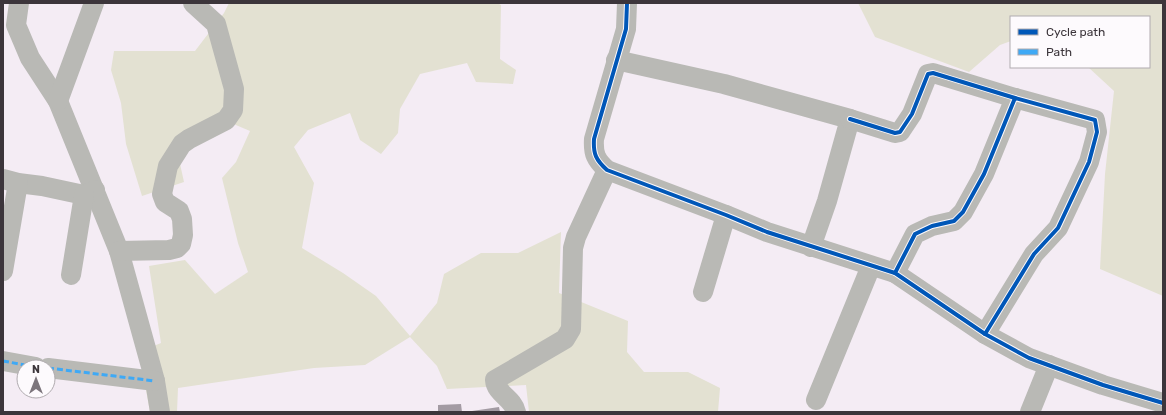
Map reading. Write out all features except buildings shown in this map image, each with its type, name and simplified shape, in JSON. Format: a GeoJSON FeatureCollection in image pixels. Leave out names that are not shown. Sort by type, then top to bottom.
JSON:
{"type":"FeatureCollection","features":[{"type":"Feature","properties":{"kind":"street"},"geometry":{"type":"LineString","coordinates":[[19,3],[16,25],[30,58],[58,101],[89,193],[119,251],[155,381],[160,412]]}},
{"type":"Feature","properties":{"kind":"street"},"geometry":{"type":"LineString","coordinates":[[58,101],[94,3]]}},
{"type":"Feature","properties":{"kind":"street"},"geometry":{"type":"LineString","coordinates":[[119,251],[169,250],[177,248],[181,244],[183,235],[182,219],[179,210],[165,202],[162,194],[168,166],[182,144],[189,138],[226,120],[233,110],[234,89],[216,24],[193,3]]}},
{"type":"Feature","properties":{"kind":"street"},"geometry":{"type":"LineString","coordinates":[[627,3],[626,29],[594,139],[594,155],[607,170],[767,232],[895,273],[985,334],[1029,358],[1103,385],[1163,403]]}},
{"type":"Feature","properties":{"kind":"street"},"geometry":{"type":"LineString","coordinates":[[616,60],[724,84],[895,133],[900,132],[912,114],[928,74],[933,73],[1095,120],[1097,132],[1090,162],[1058,228],[1034,254],[985,334]]}},
{"type":"Feature","properties":{"kind":"street"},"geometry":{"type":"LineString","coordinates":[[895,273],[915,234],[932,226],[954,220],[963,212],[984,174],[1016,98]]}},
{"type":"Feature","properties":{"kind":"street"},"geometry":{"type":"LineString","coordinates":[[811,246],[827,200],[850,119]]}},
{"type":"Feature","properties":{"kind":"street"},"geometry":{"type":"LineString","coordinates":[[516,412],[513,402],[497,387],[495,380],[565,339],[569,334],[571,329],[573,248],[576,237],[607,170]]}},
{"type":"Feature","properties":{"kind":"street"},"geometry":{"type":"LineString","coordinates":[[3,272],[11,181],[89,193]]}},
{"type":"Feature","properties":{"kind":"street"},"geometry":{"type":"LineString","coordinates":[[71,275],[89,193]]}},
{"type":"Feature","properties":{"kind":"street"},"geometry":{"type":"LineString","coordinates":[[703,292],[726,215]]}},
{"type":"Feature","properties":{"kind":"street"},"geometry":{"type":"LineString","coordinates":[[816,400],[871,266]]}},
{"type":"Feature","properties":{"kind":"street"},"geometry":{"type":"LineString","coordinates":[[3,361],[16,363]]}},
{"type":"Feature","properties":{"kind":"street"},"geometry":{"type":"LineString","coordinates":[[1030,412],[1049,365]]}},
{"type":"Feature","properties":{"kind":"street"},"geometry":{"type":"LineString","coordinates":[[56,369],[155,381]]}},
{"type":"Feature","properties":{"kind":"shaded area"},"geometry":{"type":"Polygon","coordinates":[[[229,3],[497,3],[501,5],[500,59],[516,70],[513,84],[476,82],[467,63],[420,74],[400,109],[398,133],[381,154],[360,140],[350,113],[308,130],[294,147],[314,183],[302,248],[343,273],[376,296],[410,336],[437,303],[444,274],[481,253],[518,253],[561,232],[559,293],[628,321],[627,352],[644,372],[688,372],[720,388],[718,412],[529,412],[526,385],[447,389],[437,366],[410,337],[365,365],[314,368],[178,388],[177,412],[150,412],[139,352],[161,343],[149,266],[185,260],[215,294],[248,272],[238,243],[222,178],[236,162],[250,131],[217,117],[175,141],[184,182],[142,196],[126,144],[121,103],[111,70],[114,51],[195,51],[224,13],[229,3]]]}},
{"type":"Feature","properties":{"kind":"shaded area"},"geometry":{"type":"Polygon","coordinates":[[[858,3],[1163,3],[1163,296],[1100,269],[1105,174],[1114,91],[1089,68],[1150,68],[1150,16],[1010,16],[1010,41],[1000,45],[969,72],[875,37],[858,3]]]}},
{"type":"Feature","properties":{"kind":"marked path"},"geometry":{"type":"LineString","coordinates":[[3,361],[16,363]]}},
{"type":"Feature","properties":{"kind":"marked path"},"geometry":{"type":"LineString","coordinates":[[56,369],[155,381]]}},
{"type":"Feature","properties":{"kind":"cycle path"},"geometry":{"type":"LineString","coordinates":[[627,3],[626,29],[594,139],[595,153],[603,166],[607,170],[767,232],[895,273]]}},
{"type":"Feature","properties":{"kind":"cycle path"},"geometry":{"type":"LineString","coordinates":[[850,119],[895,133],[900,132],[912,114],[928,74],[933,73],[1095,120],[1097,132],[1089,162],[1058,228],[1034,254],[985,334]]}},
{"type":"Feature","properties":{"kind":"cycle path"},"geometry":{"type":"LineString","coordinates":[[1015,98],[984,174],[963,212],[954,221],[932,226],[915,234],[895,273],[985,334],[1029,358],[1103,385],[1163,403]]}}]}
